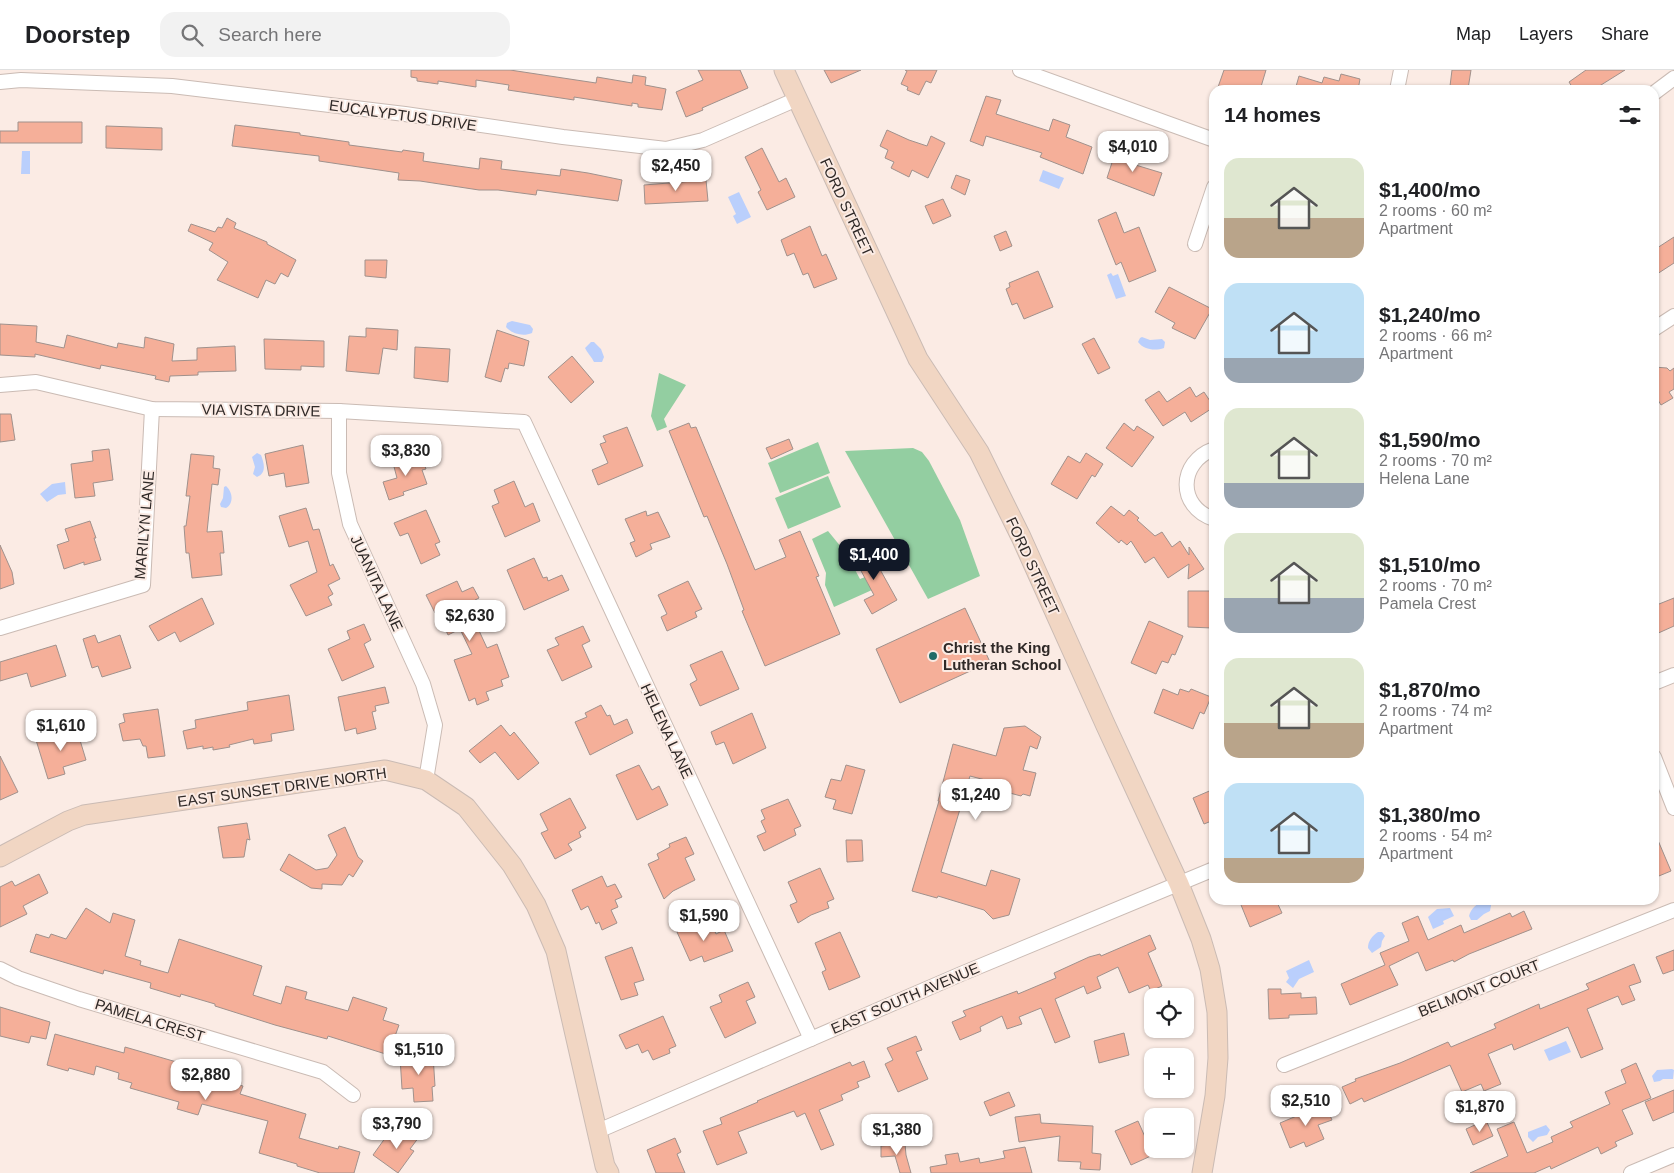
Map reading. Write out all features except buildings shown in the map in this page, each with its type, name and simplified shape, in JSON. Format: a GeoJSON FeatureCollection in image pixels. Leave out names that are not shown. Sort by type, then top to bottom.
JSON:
{"type":"FeatureCollection","features":[{"type":"Feature","properties":{"kind":"street","name":"FORD STREET"},"geometry":{"type":"LineString","coordinates":[[784,70],[918,359],[979,452],[1021,537],[1179,884],[1202,939],[1210,969],[1217,1012],[1218,1058],[1202,1173]]}},
{"type":"Feature","properties":{"kind":"street"},"geometry":{"type":"LineString","coordinates":[[1020,70],[1209,138]]}},
{"type":"Feature","properties":{"kind":"street"},"geometry":{"type":"LineString","coordinates":[[1398,85],[1401,70]]}},
{"type":"Feature","properties":{"kind":"street"},"geometry":{"type":"LineString","coordinates":[[1659,89],[1674,78]]}},
{"type":"Feature","properties":{"kind":"street","name":"EUCALYPTUS DRIVE"},"geometry":{"type":"LineString","coordinates":[[0,82],[21,80],[172,86],[404,114],[562,137],[666,149],[703,140],[797,99]]}},
{"type":"Feature","properties":{"kind":"street"},"geometry":{"type":"LineString","coordinates":[[1195,244],[1209,202]]}},
{"type":"Feature","properties":{"kind":"street"},"geometry":{"type":"LineString","coordinates":[[1659,326],[1674,316]]}},
{"type":"Feature","properties":{"kind":"street","name":"VIA VISTA DRIVE"},"geometry":{"type":"LineString","coordinates":[[0,385],[36,382],[152,409],[339,411],[524,422]]}},
{"type":"Feature","properties":{"kind":"street","name":"MARILYN LANE"},"geometry":{"type":"LineString","coordinates":[[0,628],[143,585],[152,409]]}},
{"type":"Feature","properties":{"kind":"street","name":"JUANITA LANE"},"geometry":{"type":"LineString","coordinates":[[339,411],[339,473],[350,524],[423,684],[435,725],[426,780]]}},
{"type":"Feature","properties":{"kind":"street","name":"HELENA LANE"},"geometry":{"type":"LineString","coordinates":[[524,422],[811,1039]]}},
{"type":"Feature","properties":{"kind":"street"},"geometry":{"type":"LineString","coordinates":[[1209,452],[1198,457],[1188,472],[1186,481],[1189,498],[1194,506],[1209,517]]}},
{"type":"Feature","properties":{"kind":"street"},"geometry":{"type":"LineString","coordinates":[[1659,681],[1674,675]]}},
{"type":"Feature","properties":{"kind":"street","name":"EAST SUNSET DRIVE NORTH"},"geometry":{"type":"LineString","coordinates":[[0,856],[68,821],[84,815],[385,770],[426,780],[466,806],[512,865],[536,905],[556,951],[605,1166],[610,1173]]}},
{"type":"Feature","properties":{"kind":"street"},"geometry":{"type":"LineString","coordinates":[[1659,770],[1674,808]]}},
{"type":"Feature","properties":{"kind":"street","name":"EAST SOUTH AVENUE"},"geometry":{"type":"LineString","coordinates":[[598,1130],[961,974],[1209,871]]}},
{"type":"Feature","properties":{"kind":"street","name":"BELMONT COURT"},"geometry":{"type":"LineString","coordinates":[[1284,1065],[1674,910]]}},
{"type":"Feature","properties":{"kind":"street","name":"PAMELA CREST"},"geometry":{"type":"LineString","coordinates":[[0,969],[18,978],[79,999],[323,1072],[353,1095]]}},
{"type":"Feature","properties":{"kind":"street"},"geometry":{"type":"LineString","coordinates":[[1631,1173],[1674,1155]]}},
{"type":"Feature","properties":{"kind":"green space"},"geometry":{"type":"Polygon","coordinates":[[[659,373],[686,385],[664,419],[667,427],[657,431],[651,416],[659,373]]]}},
{"type":"Feature","properties":{"kind":"green space"},"geometry":{"type":"Polygon","coordinates":[[[818,442],[830,473],[780,493],[768,463],[818,442]]]}},
{"type":"Feature","properties":{"kind":"green space"},"geometry":{"type":"Polygon","coordinates":[[[913,448],[922,452],[929,461],[960,520],[980,576],[928,599],[845,451],[913,448]]]}},
{"type":"Feature","properties":{"kind":"green space"},"geometry":{"type":"Polygon","coordinates":[[[828,476],[841,507],[788,529],[775,498],[828,476]]]}},
{"type":"Feature","properties":{"kind":"green space"},"geometry":{"type":"Polygon","coordinates":[[[828,531],[846,553],[860,579],[865,577],[872,590],[834,607],[825,585],[826,573],[812,539],[828,531]]]}},
{"type":"Feature","properties":{"kind":"water"},"geometry":{"type":"Polygon","coordinates":[[[22,151],[30,151],[30,174],[21,174],[22,151]]]}},
{"type":"Feature","properties":{"kind":"water"},"geometry":{"type":"Polygon","coordinates":[[[1043,170],[1064,178],[1059,189],[1039,181],[1043,170]]]}},
{"type":"Feature","properties":{"kind":"water"},"geometry":{"type":"Polygon","coordinates":[[[739,192],[751,217],[737,224],[733,216],[736,214],[728,197],[739,192]]]}},
{"type":"Feature","properties":{"kind":"water"},"geometry":{"type":"Polygon","coordinates":[[[1111,273],[1113,276],[1118,274],[1126,296],[1116,299],[1107,275],[1111,273]]]}},
{"type":"Feature","properties":{"kind":"water"},"geometry":{"type":"Polygon","coordinates":[[[512,321],[530,325],[533,329],[532,333],[521,335],[511,331],[506,327],[507,323],[512,321]]]}},
{"type":"Feature","properties":{"kind":"water"},"geometry":{"type":"Polygon","coordinates":[[[1142,337],[1150,340],[1162,339],[1165,342],[1164,348],[1153,350],[1143,347],[1138,342],[1142,337]]]}},
{"type":"Feature","properties":{"kind":"water"},"geometry":{"type":"Polygon","coordinates":[[[591,342],[594,342],[601,349],[604,357],[602,362],[594,362],[586,350],[585,348],[591,342]]]}},
{"type":"Feature","properties":{"kind":"water"},"geometry":{"type":"Polygon","coordinates":[[[257,453],[261,455],[264,467],[262,473],[257,477],[253,474],[255,467],[252,457],[257,453]]]}},
{"type":"Feature","properties":{"kind":"water"},"geometry":{"type":"Polygon","coordinates":[[[65,482],[66,494],[58,495],[47,502],[40,494],[52,484],[65,482]]]}},
{"type":"Feature","properties":{"kind":"water"},"geometry":{"type":"Polygon","coordinates":[[[226,486],[232,498],[229,506],[226,508],[221,507],[220,504],[223,498],[224,487],[226,486]]]}},
{"type":"Feature","properties":{"kind":"water"},"geometry":{"type":"Polygon","coordinates":[[[1477,905],[1491,905],[1490,911],[1477,920],[1471,920],[1469,916],[1477,905]]]}},
{"type":"Feature","properties":{"kind":"water"},"geometry":{"type":"Polygon","coordinates":[[[1450,908],[1454,916],[1443,921],[1444,924],[1433,929],[1428,917],[1437,909],[1450,908]]]}},
{"type":"Feature","properties":{"kind":"water"},"geometry":{"type":"Polygon","coordinates":[[[1378,932],[1382,932],[1385,936],[1381,947],[1372,953],[1368,948],[1369,943],[1378,932]]]}},
{"type":"Feature","properties":{"kind":"water"},"geometry":{"type":"Polygon","coordinates":[[[1309,960],[1314,972],[1299,979],[1293,988],[1286,982],[1289,978],[1286,971],[1309,960]]]}},
{"type":"Feature","properties":{"kind":"water"},"geometry":{"type":"Polygon","coordinates":[[[1566,1041],[1571,1052],[1549,1061],[1544,1050],[1566,1041]]]}},
{"type":"Feature","properties":{"kind":"water"},"geometry":{"type":"Polygon","coordinates":[[[1657,1070],[1674,1070],[1673,1079],[1663,1079],[1654,1082],[1652,1076],[1657,1070]]]}},
{"type":"Feature","properties":{"kind":"water"},"geometry":{"type":"Polygon","coordinates":[[[1546,1125],[1550,1130],[1547,1135],[1538,1137],[1533,1142],[1528,1137],[1528,1132],[1546,1125]]]}},
{"type":"Feature","properties":{"kind":"place","name":"Christ the King Lutheran School"},"geometry":{"type":"Point","coordinates":[933,656]}}]}
